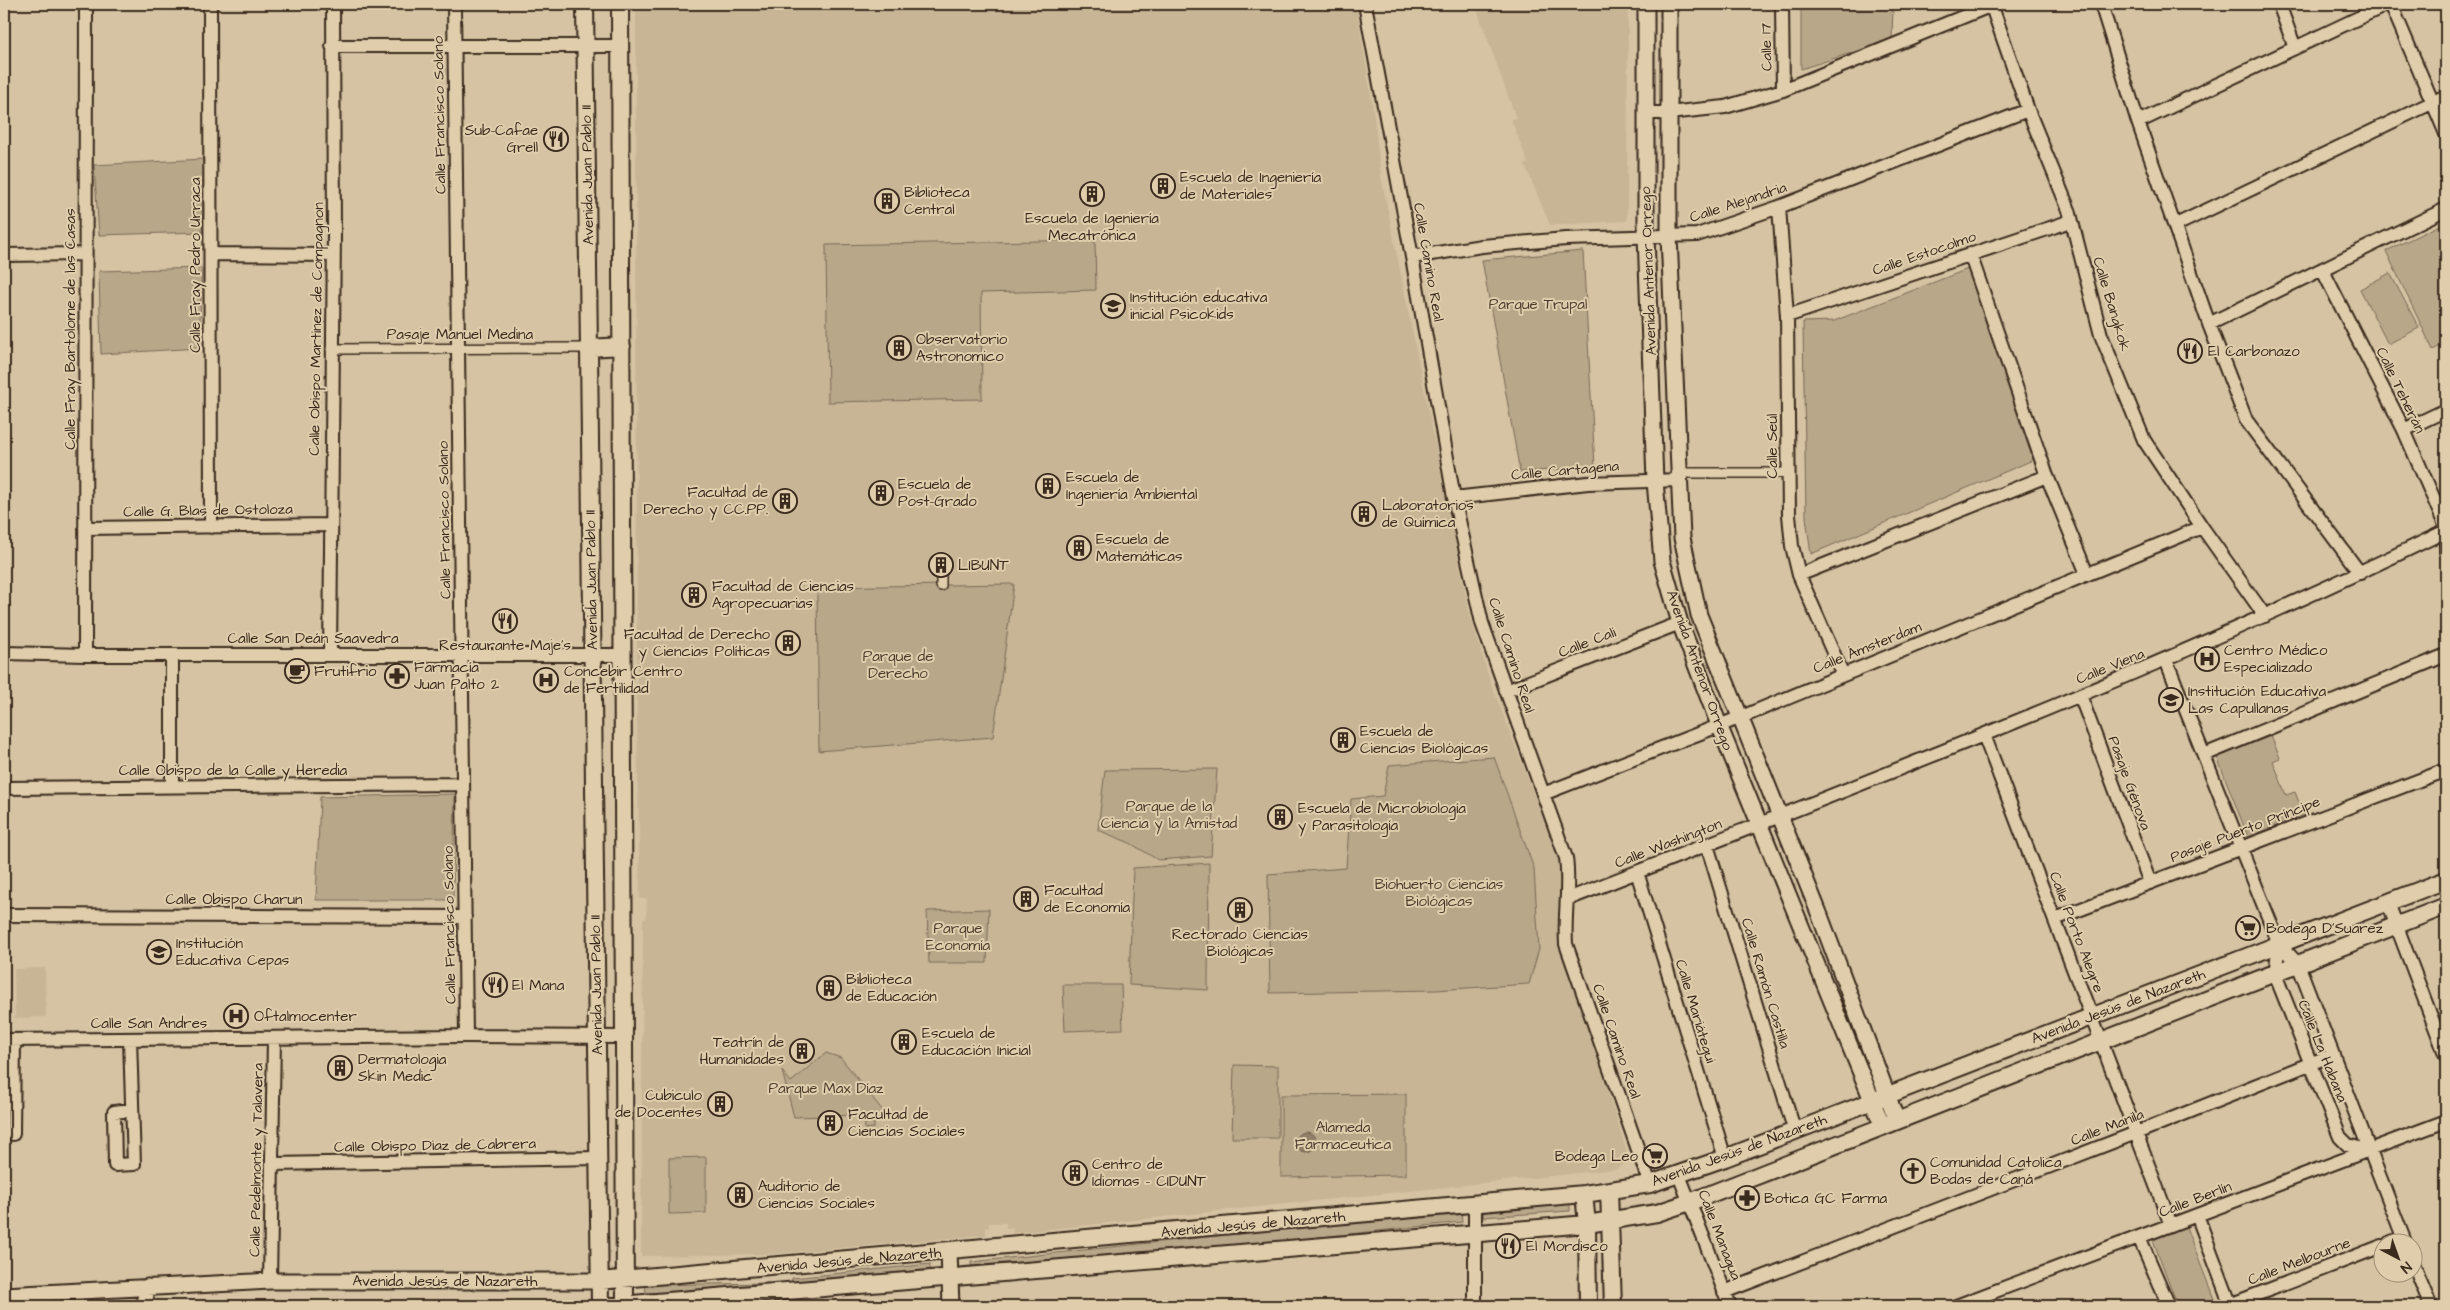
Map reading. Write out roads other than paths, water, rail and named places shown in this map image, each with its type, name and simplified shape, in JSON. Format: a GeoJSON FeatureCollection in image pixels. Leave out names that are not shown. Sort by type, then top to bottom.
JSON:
{"type":"FeatureCollection","features":[{"type":"Feature","properties":{"kind":"main road","name":"Avenida Juan Pablo II"},"geometry":{"type":"LineString","coordinates":[[585,4],[600,1306]]}},
{"type":"Feature","properties":{"kind":"main road","name":"Avenida Juan Pablo II"},"geometry":{"type":"LineString","coordinates":[[620,4],[625,1306]]}},
{"type":"Feature","properties":{"kind":"main road"},"geometry":{"type":"LineString","coordinates":[[589,348],[622,346]]}},
{"type":"Feature","properties":{"kind":"main road","name":"Avenida Jesús de Nazareth"},"geometry":{"type":"LineString","coordinates":[[599,1282],[1584,1194],[1650,1184],[1795,1132],[2446,880]]}},
{"type":"Feature","properties":{"kind":"main road","name":"Avenida Jesús de Nazareth"},"geometry":{"type":"LineString","coordinates":[[608,1306],[1476,1234],[1610,1222],[1656,1213],[1690,1202],[2446,906]]}},
{"type":"Feature","properties":{"kind":"main road"},"geometry":{"type":"LineString","coordinates":[[1945,1073],[1954,1099]]}},
{"type":"Feature","properties":{"kind":"main road"},"geometry":{"type":"LineString","coordinates":[[1609,1190],[1613,1306]]}},
{"type":"Feature","properties":{"kind":"main road"},"geometry":{"type":"LineString","coordinates":[[1584,1194],[1587,1224],[1588,1306]]}},
{"type":"Feature","properties":{"kind":"main road"},"geometry":{"type":"LineString","coordinates":[[4,1303],[21,1306]]}},
{"type":"Feature","properties":{"kind":"street","name":"Calle Fray Bartolome de las Casas"},"geometry":{"type":"LineString","coordinates":[[85,655],[86,4]]}},
{"type":"Feature","properties":{"kind":"street","name":"Calle Fray Pedro Urraca"},"geometry":{"type":"LineString","coordinates":[[210,4],[211,527]]}},
{"type":"Feature","properties":{"kind":"street","name":"Calle Obispo Martinez de Compagnon"},"geometry":{"type":"LineString","coordinates":[[330,655],[333,4]]}},
{"type":"Feature","properties":{"kind":"street","name":"Calle Francisco Solano"},"geometry":{"type":"LineString","coordinates":[[454,4],[466,1036]]}},
{"type":"Feature","properties":{"kind":"street","name":"Calle Camino Real"},"geometry":{"type":"LineString","coordinates":[[1365,4],[1412,256],[1454,498],[1482,623],[1566,858],[1568,899],[1564,919],[1566,944],[1650,1184]]}},
{"type":"Feature","properties":{"kind":"street","name":"Avenida Antenor Orrego"},"geometry":{"type":"LineString","coordinates":[[1646,4],[1646,235],[1655,481],[1662,561],[1680,623],[1759,824],[1798,920],[1890,1124]]}},
{"type":"Feature","properties":{"kind":"street","name":"Avenida Antenor Orrego"},"geometry":{"type":"LineString","coordinates":[[1670,4],[1668,113],[1669,236],[1682,538],[1699,615],[1819,913],[1879,1098]]}},
{"type":"Feature","properties":{"kind":"street","name":"Calle 17"},"geometry":{"type":"LineString","coordinates":[[1782,4],[1783,90]]}},
{"type":"Feature","properties":{"kind":"street"},"geometry":{"type":"LineString","coordinates":[[1645,113],[1668,113],[1725,107],[1783,90],[1992,4]]}},
{"type":"Feature","properties":{"kind":"street","name":"Calle Bangkok"},"geometry":{"type":"LineString","coordinates":[[1992,4],[2028,110],[2072,221],[2101,335],[2144,440],[2265,616]]}},
{"type":"Feature","properties":{"kind":"street"},"geometry":{"type":"LineString","coordinates":[[2100,4],[2138,122],[2176,225],[2209,324],[2246,420],[2360,573]]}},
{"type":"Feature","properties":{"kind":"street"},"geometry":{"type":"LineString","coordinates":[[2279,4],[2295,48]]}},
{"type":"Feature","properties":{"kind":"street"},"geometry":{"type":"LineString","coordinates":[[2138,122],[2389,4],[2446,134]]}},
{"type":"Feature","properties":{"kind":"street"},"geometry":{"type":"LineString","coordinates":[[332,46],[620,46]]}},
{"type":"Feature","properties":{"kind":"street"},"geometry":{"type":"LineString","coordinates":[[2176,225],[2446,96]]}},
{"type":"Feature","properties":{"kind":"street","name":"Calle Alejandria"},"geometry":{"type":"LineString","coordinates":[[1412,256],[1482,246],[1646,235],[1697,235],[1779,207],[2028,110]]}},
{"type":"Feature","properties":{"kind":"street","name":"Calle Seúl"},"geometry":{"type":"LineString","coordinates":[[1779,207],[1787,316],[1788,473],[1792,546],[1799,575],[1843,675]]}},
{"type":"Feature","properties":{"kind":"street"},"geometry":{"type":"LineString","coordinates":[[2209,324],[2446,209]]}},
{"type":"Feature","properties":{"kind":"street","name":"Calle Estocolmo"},"geometry":{"type":"LineString","coordinates":[[1787,316],[2072,221]]}},
{"type":"Feature","properties":{"kind":"street"},"geometry":{"type":"LineString","coordinates":[[4,255],[85,254]]}},
{"type":"Feature","properties":{"kind":"street"},"geometry":{"type":"LineString","coordinates":[[211,254],[333,255]]}},
{"type":"Feature","properties":{"kind":"street"},"geometry":{"type":"LineString","coordinates":[[1970,254],[2047,476],[2087,574]]}},
{"type":"Feature","properties":{"kind":"street","name":"Calle Teherán"},"geometry":{"type":"LineString","coordinates":[[2322,269],[2404,430],[2446,529]]}},
{"type":"Feature","properties":{"kind":"street","name":"Pasaje Manuel Medina"},"geometry":{"type":"LineString","coordinates":[[331,349],[458,347],[589,348]]}},
{"type":"Feature","properties":{"kind":"street"},"geometry":{"type":"LineString","coordinates":[[2404,430],[2446,410]]}},
{"type":"Feature","properties":{"kind":"street","name":"Calle Cartagena"},"geometry":{"type":"LineString","coordinates":[[1454,498],[1588,483],[1655,481],[1680,476],[1788,473]]}},
{"type":"Feature","properties":{"kind":"street"},"geometry":{"type":"LineString","coordinates":[[1799,575],[2047,476]]}},
{"type":"Feature","properties":{"kind":"street","name":"Calle G. Blas de Ostoloza"},"geometry":{"type":"LineString","coordinates":[[85,528],[331,525]]}},
{"type":"Feature","properties":{"kind":"street","name":"Calle Ámsterdam"},"geometry":{"type":"LineString","coordinates":[[1543,794],[1739,718],[2202,527]]}},
{"type":"Feature","properties":{"kind":"street","name":"Calle Viena"},"geometry":{"type":"LineString","coordinates":[[1779,816],[1984,735],[2166,660],[2360,573],[2446,529]]}},
{"type":"Feature","properties":{"kind":"street"},"geometry":{"type":"LineString","coordinates":[[2446,538],[2446,552]]}},
{"type":"Feature","properties":{"kind":"street"},"geometry":{"type":"LineString","coordinates":[[941,575],[941,586]]}},
{"type":"Feature","properties":{"kind":"street","name":"Calle Cali"},"geometry":{"type":"LineString","coordinates":[[1506,691],[1680,623]]}},
{"type":"Feature","properties":{"kind":"street","name":"Calle San Deán Saavedra"},"geometry":{"type":"LineString","coordinates":[[4,653],[85,655],[623,654]]}},
{"type":"Feature","properties":{"kind":"street"},"geometry":{"type":"LineString","coordinates":[[172,654],[172,786]]}},
{"type":"Feature","properties":{"kind":"street"},"geometry":{"type":"LineString","coordinates":[[2204,755],[2446,655]]}},
{"type":"Feature","properties":{"kind":"street","name":"Calle La Habana"},"geometry":{"type":"LineString","coordinates":[[2166,660],[2279,944],[2298,964],[2369,1151],[2397,1232]]}},
{"type":"Feature","properties":{"kind":"street","name":"Pasaje Génova"},"geometry":{"type":"LineString","coordinates":[[2080,695],[2150,883]]}},
{"type":"Feature","properties":{"kind":"street","name":"Calle Porto Alegre"},"geometry":{"type":"LineString","coordinates":[[1984,735],[2171,1225]]}},
{"type":"Feature","properties":{"kind":"street","name":"Pasaje Puerto Príncipe"},"geometry":{"type":"LineString","coordinates":[[2055,919],[2446,770]]}},
{"type":"Feature","properties":{"kind":"street","name":"Calle Obispo de la Calle y Heredia"},"geometry":{"type":"LineString","coordinates":[[4,788],[463,784]]}},
{"type":"Feature","properties":{"kind":"street","name":"Calle Washington"},"geometry":{"type":"LineString","coordinates":[[1568,899],[1779,816]]}},
{"type":"Feature","properties":{"kind":"street","name":"Calle Ramón Castilla"},"geometry":{"type":"LineString","coordinates":[[1707,845],[1795,1132]]}},
{"type":"Feature","properties":{"kind":"street","name":"Calle Mariátegui"},"geometry":{"type":"LineString","coordinates":[[1637,872],[1725,1158]]}},
{"type":"Feature","properties":{"kind":"street"},"geometry":{"type":"LineString","coordinates":[[2388,903],[2446,1056]]}},
{"type":"Feature","properties":{"kind":"street"},"geometry":{"type":"LineString","coordinates":[[1798,920],[1819,913]]}},
{"type":"Feature","properties":{"kind":"street","name":"Calle Obispo Charun"},"geometry":{"type":"LineString","coordinates":[[4,915],[465,917]]}},
{"type":"Feature","properties":{"kind":"street","name":"Calle La Habana"},"geometry":{"type":"LineString","coordinates":[[2279,944],[2275,974],[2340,1137],[2348,1145],[2369,1151]]}},
{"type":"Feature","properties":{"kind":"street","name":"Calle San Andres"},"geometry":{"type":"LineString","coordinates":[[9,1040],[466,1036],[624,1037]]}},
{"type":"Feature","properties":{"kind":"street"},"geometry":{"type":"LineString","coordinates":[[130,1039],[132,1110]]}},
{"type":"Feature","properties":{"kind":"street","name":"Calle Pedelmonte y Talavera"},"geometry":{"type":"LineString","coordinates":[[270,1282],[274,1039]]}},
{"type":"Feature","properties":{"kind":"street"},"geometry":{"type":"LineString","coordinates":[[9,1040],[13,1134]]}},
{"type":"Feature","properties":{"kind":"street","name":"Calle Manila"},"geometry":{"type":"LineString","coordinates":[[1724,1292],[2136,1134],[2332,1055]]}},
{"type":"Feature","properties":{"kind":"street","name":"Calle Berlín"},"geometry":{"type":"LineString","coordinates":[[1956,1306],[2446,1121]]}},
{"type":"Feature","properties":{"kind":"street","name":"Calle Obispo Diaz de Cabrera"},"geometry":{"type":"LineString","coordinates":[[273,1164],[598,1158]]}},
{"type":"Feature","properties":{"kind":"street","name":"Calle Managua"},"geometry":{"type":"LineString","coordinates":[[1679,1175],[1730,1306]]}},
{"type":"Feature","properties":{"kind":"street"},"geometry":{"type":"LineString","coordinates":[[1475,1203],[1475,1306]]}},
{"type":"Feature","properties":{"kind":"street"},"geometry":{"type":"LineString","coordinates":[[2197,1215],[2229,1306]]}},
{"type":"Feature","properties":{"kind":"street"},"geometry":{"type":"LineString","coordinates":[[2139,1237],[2169,1306]]}},
{"type":"Feature","properties":{"kind":"street","name":"Calle Melbourne"},"geometry":{"type":"LineString","coordinates":[[2229,1306],[2372,1250]]}},
{"type":"Feature","properties":{"kind":"street"},"geometry":{"type":"LineString","coordinates":[[949,1251],[951,1306]]}},
{"type":"Feature","properties":{"kind":"street","name":"Avenida Jesús de Nazareth"},"geometry":{"type":"LineString","coordinates":[[4,1295],[270,1282],[599,1282]]}},
{"type":"Feature","properties":{"kind":"street"},"geometry":{"type":"LineString","coordinates":[[2421,1282],[2431,1306]]}},
{"type":"Feature","properties":{"kind":"street"},"geometry":{"type":"LineString","coordinates":[[144,1306],[147,1287]]}},
{"type":"Feature","properties":{"kind":"place","name":"Sub-Cafae Grell"},"geometry":{"type":"Point","coordinates":[556,139]}},
{"type":"Feature","properties":{"kind":"place","name":"Escuela de Ingeniería de Materiales"},"geometry":{"type":"Point","coordinates":[1163,186]}},
{"type":"Feature","properties":{"kind":"place","name":"Escuela de Igeniería Mecatrónica"},"geometry":{"type":"Point","coordinates":[1092,194]}},
{"type":"Feature","properties":{"kind":"place","name":"Biblioteca Central"},"geometry":{"type":"Point","coordinates":[887,201]}},
{"type":"Feature","properties":{"kind":"place","name":"Institución educativa inicial Psicokids"},"geometry":{"type":"Point","coordinates":[1113,306]}},
{"type":"Feature","properties":{"kind":"place","name":"Observatorio Astronomico"},"geometry":{"type":"Point","coordinates":[899,348]}},
{"type":"Feature","properties":{"kind":"place","name":"El Carbonazo"},"geometry":{"type":"Point","coordinates":[2190,351]}},
{"type":"Feature","properties":{"kind":"place","name":"Escuela de Ingeniería Ambiental"},"geometry":{"type":"Point","coordinates":[1048,486]}},
{"type":"Feature","properties":{"kind":"place","name":"Escuela de Post-Grado"},"geometry":{"type":"Point","coordinates":[881,493]}},
{"type":"Feature","properties":{"kind":"place","name":"Facultad de Derecho y CC.PP."},"geometry":{"type":"Point","coordinates":[785,501]}},
{"type":"Feature","properties":{"kind":"place","name":"Laboratorios de Química"},"geometry":{"type":"Point","coordinates":[1364,514]}},
{"type":"Feature","properties":{"kind":"place","name":"Escuela de Matemáticas"},"geometry":{"type":"Point","coordinates":[1079,548]}},
{"type":"Feature","properties":{"kind":"place","name":"LIBUNT"},"geometry":{"type":"Point","coordinates":[941,565]}},
{"type":"Feature","properties":{"kind":"place","name":"Facultad de Ciencias Agropecuarias"},"geometry":{"type":"Point","coordinates":[694,595]}},
{"type":"Feature","properties":{"kind":"place","name":"Restaurante Maje's"},"geometry":{"type":"Point","coordinates":[505,621]}},
{"type":"Feature","properties":{"kind":"place","name":"Facultad de Derecho y Ciencias Políticas"},"geometry":{"type":"Point","coordinates":[788,643]}},
{"type":"Feature","properties":{"kind":"place","name":"Centro Médico Especializado"},"geometry":{"type":"Point","coordinates":[2207,659]}},
{"type":"Feature","properties":{"kind":"place","name":"Frutifrio"},"geometry":{"type":"Point","coordinates":[297,671]}},
{"type":"Feature","properties":{"kind":"place","name":"Farmacía Juan Palto 2"},"geometry":{"type":"Point","coordinates":[397,676]}},
{"type":"Feature","properties":{"kind":"place","name":"Concebir Centro de Fertilidad"},"geometry":{"type":"Point","coordinates":[546,680]}},
{"type":"Feature","properties":{"kind":"place","name":"Institución Educativa Las Capullanas"},"geometry":{"type":"Point","coordinates":[2171,700]}},
{"type":"Feature","properties":{"kind":"place","name":"Escuela de Ciencias Biológicas"},"geometry":{"type":"Point","coordinates":[1343,740]}},
{"type":"Feature","properties":{"kind":"place","name":"Escuela de Microbiología y Parasitología"},"geometry":{"type":"Point","coordinates":[1280,817]}},
{"type":"Feature","properties":{"kind":"place","name":"Facultad de Economía"},"geometry":{"type":"Point","coordinates":[1026,899]}},
{"type":"Feature","properties":{"kind":"place","name":"Rectorado Ciencias Biológicas"},"geometry":{"type":"Point","coordinates":[1240,910]}},
{"type":"Feature","properties":{"kind":"place","name":"Bodega D'Suarez"},"geometry":{"type":"Point","coordinates":[2248,928]}},
{"type":"Feature","properties":{"kind":"place","name":"Institución Educativa Cepas"},"geometry":{"type":"Point","coordinates":[159,952]}},
{"type":"Feature","properties":{"kind":"place","name":"El Mana"},"geometry":{"type":"Point","coordinates":[495,985]}},
{"type":"Feature","properties":{"kind":"place","name":"Biblioteca de Educación"},"geometry":{"type":"Point","coordinates":[829,988]}},
{"type":"Feature","properties":{"kind":"place","name":"Oftalmocenter"},"geometry":{"type":"Point","coordinates":[236,1016]}},
{"type":"Feature","properties":{"kind":"place","name":"Escuela de Educación Inicial"},"geometry":{"type":"Point","coordinates":[904,1042]}},
{"type":"Feature","properties":{"kind":"place","name":"Teatrín de Humanidades"},"geometry":{"type":"Point","coordinates":[802,1051]}},
{"type":"Feature","properties":{"kind":"place","name":"Dermatologia Skin Medic"},"geometry":{"type":"Point","coordinates":[340,1068]}},
{"type":"Feature","properties":{"kind":"place","name":"Cubiculo de Docentes"},"geometry":{"type":"Point","coordinates":[720,1104]}},
{"type":"Feature","properties":{"kind":"place","name":"Facultad de Ciencias Sociales"},"geometry":{"type":"Point","coordinates":[830,1123]}},
{"type":"Feature","properties":{"kind":"place","name":"Bodega Leo"},"geometry":{"type":"Point","coordinates":[1655,1156]}},
{"type":"Feature","properties":{"kind":"place","name":"Comunidad Catolica Bodas de Caná"},"geometry":{"type":"Point","coordinates":[1913,1171]}},
{"type":"Feature","properties":{"kind":"place","name":"Centro de Idiomas - CIDUNT"},"geometry":{"type":"Point","coordinates":[1075,1173]}},
{"type":"Feature","properties":{"kind":"place","name":"Auditorio de Ciencias Sociales"},"geometry":{"type":"Point","coordinates":[740,1195]}},
{"type":"Feature","properties":{"kind":"place","name":"Botica GC Farma"},"geometry":{"type":"Point","coordinates":[1747,1198]}},
{"type":"Feature","properties":{"kind":"place","name":"El Mordisco"},"geometry":{"type":"Point","coordinates":[1508,1246]}},
{"type":"Feature","properties":{"kind":"park label","name":"Parque Trupal"},"geometry":{"type":"Point","coordinates":[1538,304]}},
{"type":"Feature","properties":{"kind":"park label","name":"Parque de Derecho"},"geometry":{"type":"Point","coordinates":[898,664]}},
{"type":"Feature","properties":{"kind":"park label","name":"Parque de la Ciencia y la Amistad"},"geometry":{"type":"Point","coordinates":[1169,814]}},
{"type":"Feature","properties":{"kind":"park label","name":"Biohuerto Ciencias Biológicas"},"geometry":{"type":"Point","coordinates":[1439,892]}},
{"type":"Feature","properties":{"kind":"park label","name":"Parque Economía"},"geometry":{"type":"Point","coordinates":[958,936]}},
{"type":"Feature","properties":{"kind":"park label","name":"Parque Max Díaz"},"geometry":{"type":"Point","coordinates":[826,1088]}},
{"type":"Feature","properties":{"kind":"park label","name":"Alameda Farmaceutica"},"geometry":{"type":"Point","coordinates":[1343,1136]}}]}
